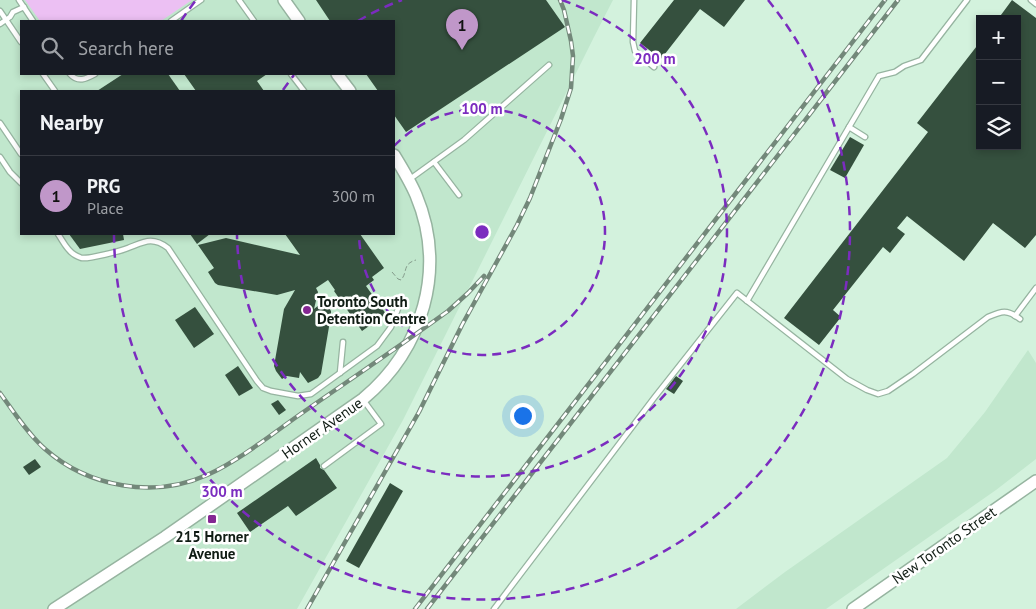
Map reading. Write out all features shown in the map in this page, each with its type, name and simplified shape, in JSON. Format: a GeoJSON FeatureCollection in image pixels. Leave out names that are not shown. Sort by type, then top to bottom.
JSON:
{"type":"FeatureCollection","features":[{"type":"Feature","properties":{"kind":"main road"},"geometry":{"type":"LineString","coordinates":[[284,0],[299,20]]}},
{"type":"Feature","properties":{"kind":"main road"},"geometry":{"type":"LineString","coordinates":[[338,75],[349,90]]}},
{"type":"Feature","properties":{"kind":"main road","name":"Horner Avenue"},"geometry":{"type":"LineString","coordinates":[[54,609],[173,532],[364,399],[392,370],[404,354],[420,320],[425,304],[430,268],[429,247],[422,210],[409,179],[395,158]]}},
{"type":"Feature","properties":{"kind":"main road","name":"New Toronto Street"},"geometry":{"type":"LineString","coordinates":[[853,609],[1036,481]]}},
{"type":"Feature","properties":{"kind":"lane"},"geometry":{"type":"LineString","coordinates":[[19,0],[33,20]]}},
{"type":"Feature","properties":{"kind":"lane"},"geometry":{"type":"LineString","coordinates":[[172,20],[201,0]]}},
{"type":"Feature","properties":{"kind":"lane"},"geometry":{"type":"LineString","coordinates":[[239,0],[253,20]]}},
{"type":"Feature","properties":{"kind":"lane"},"geometry":{"type":"LineString","coordinates":[[634,0],[633,42],[635,51],[654,66]]}},
{"type":"Feature","properties":{"kind":"lane"},"geometry":{"type":"LineString","coordinates":[[747,301],[879,76],[895,72],[904,66],[921,60],[967,0]]}},
{"type":"Feature","properties":{"kind":"lane"},"geometry":{"type":"LineString","coordinates":[[1031,0],[1036,4]]}},
{"type":"Feature","properties":{"kind":"lane"},"geometry":{"type":"LineString","coordinates":[[0,24],[12,12],[24,7]]}},
{"type":"Feature","properties":{"kind":"lane"},"geometry":{"type":"LineString","coordinates":[[0,11],[8,18],[20,40]]}},
{"type":"Feature","properties":{"kind":"lane"},"geometry":{"type":"LineString","coordinates":[[409,179],[464,140],[549,65]]}},
{"type":"Feature","properties":{"kind":"lane"},"geometry":{"type":"LineString","coordinates":[[44,75],[54,90]]}},
{"type":"Feature","properties":{"kind":"lane"},"geometry":{"type":"LineString","coordinates":[[72,75],[83,80],[93,75]]}},
{"type":"Feature","properties":{"kind":"lane"},"geometry":{"type":"LineString","coordinates":[[292,75],[303,90]]}},
{"type":"Feature","properties":{"kind":"lane"},"geometry":{"type":"LineString","coordinates":[[0,123],[20,153]]}},
{"type":"Feature","properties":{"kind":"lane"},"geometry":{"type":"LineString","coordinates":[[849,127],[864,138]]}},
{"type":"Feature","properties":{"kind":"lane"},"geometry":{"type":"LineString","coordinates":[[0,157],[10,172],[20,182]]}},
{"type":"Feature","properties":{"kind":"lane"},"geometry":{"type":"LineString","coordinates":[[434,162],[459,195]]}},
{"type":"Feature","properties":{"kind":"lane"},"geometry":{"type":"LineString","coordinates":[[59,235],[68,250],[82,258],[122,250],[146,241],[160,242],[168,248],[263,388],[270,391],[298,396],[311,394],[377,346],[391,327],[399,306],[399,299]]}},
{"type":"Feature","properties":{"kind":"lane"},"geometry":{"type":"LineString","coordinates":[[1016,316],[1036,288]]}},
{"type":"Feature","properties":{"kind":"lane"},"geometry":{"type":"LineString","coordinates":[[494,609],[737,293],[847,378],[863,388],[878,394],[888,392],[988,317],[1000,312],[1008,312],[1020,319]]}},
{"type":"Feature","properties":{"kind":"lane"},"geometry":{"type":"LineString","coordinates":[[340,373],[342,342]]}},
{"type":"Feature","properties":{"kind":"lane"},"geometry":{"type":"LineString","coordinates":[[324,466],[381,424],[364,399]]}},
{"type":"Feature","properties":{"kind":"path"},"geometry":{"type":"LineString","coordinates":[[392,272],[401,280],[404,276],[405,268],[416,260]]}},
{"type":"Feature","properties":{"kind":"shaded area"},"geometry":{"type":"Polygon","coordinates":[[[0,0],[613,0],[403,420],[297,609],[0,609],[0,0]]]}},
{"type":"Feature","properties":{"kind":"shaded area"},"geometry":{"type":"Polygon","coordinates":[[[25,0],[192,0],[162,20],[39,20],[25,0]]]}},
{"type":"Feature","properties":{"kind":"shaded area"},"geometry":{"type":"Polygon","coordinates":[[[1028,350],[1036,363],[1036,459],[996,490],[826,609],[736,609],[785,572],[947,458],[985,412],[1028,350]]]}},
{"type":"Feature","properties":{"kind":"building"},"geometry":{"type":"Polygon","coordinates":[[[316,0],[546,0],[565,27],[406,132],[395,116],[395,90],[377,90],[367,75],[395,75],[395,20],[329,20],[316,0]]]}},
{"type":"Feature","properties":{"kind":"building"},"geometry":{"type":"Polygon","coordinates":[[[674,0],[745,0],[724,27],[700,9],[661,59],[640,43],[674,0]]]}},
{"type":"Feature","properties":{"kind":"building"},"geometry":{"type":"Polygon","coordinates":[[[1012,0],[1036,18],[1036,235],[1025,248],[993,223],[964,261],[907,216],[897,228],[905,234],[890,253],[883,247],[833,310],[841,317],[819,345],[784,318],[928,132],[917,123],[976,47],[976,150],[1021,150],[1021,15],[1001,15],[1012,0]]]}},
{"type":"Feature","properties":{"kind":"building"},"geometry":{"type":"Polygon","coordinates":[[[121,75],[169,75],[179,90],[99,90],[121,75]]]}},
{"type":"Feature","properties":{"kind":"building"},"geometry":{"type":"Polygon","coordinates":[[[185,75],[266,75],[257,81],[263,90],[195,90],[185,75]]]}},
{"type":"Feature","properties":{"kind":"building"},"geometry":{"type":"Polygon","coordinates":[[[850,137],[864,145],[845,178],[830,170],[850,137]]]}},
{"type":"Feature","properties":{"kind":"building"},"geometry":{"type":"Polygon","coordinates":[[[70,235],[123,235],[124,240],[80,249],[70,235]]]}},
{"type":"Feature","properties":{"kind":"building"},"geometry":{"type":"Polygon","coordinates":[[[191,235],[209,235],[197,244],[191,235]]]}},
{"type":"Feature","properties":{"kind":"building","name":"Toronto South Detention Centre"},"geometry":{"type":"Polygon","coordinates":[[[286,235],[361,235],[384,268],[372,277],[374,280],[366,286],[386,314],[362,331],[328,280],[316,288],[318,292],[314,309],[324,301],[331,311],[331,315],[321,374],[318,378],[308,383],[300,372],[299,378],[287,376],[282,379],[274,366],[284,309],[295,290],[277,295],[218,285],[208,272],[214,268],[198,245],[226,238],[300,255],[286,235]]]}},
{"type":"Feature","properties":{"kind":"building"},"geometry":{"type":"Polygon","coordinates":[[[195,307],[214,334],[194,348],[175,320],[195,307]]]}},
{"type":"Feature","properties":{"kind":"building"},"geometry":{"type":"Polygon","coordinates":[[[238,366],[253,388],[239,396],[225,375],[238,366]]]}},
{"type":"Feature","properties":{"kind":"building"},"geometry":{"type":"Polygon","coordinates":[[[676,376],[683,381],[674,394],[666,389],[676,376]]]}},
{"type":"Feature","properties":{"kind":"building"},"geometry":{"type":"Polygon","coordinates":[[[278,400],[286,410],[279,415],[271,404],[278,400]]]}},
{"type":"Feature","properties":{"kind":"building"},"geometry":{"type":"Polygon","coordinates":[[[316,458],[320,468],[324,470],[337,488],[296,516],[288,506],[250,532],[237,513],[316,458]]]}},
{"type":"Feature","properties":{"kind":"building"},"geometry":{"type":"Polygon","coordinates":[[[35,459],[41,467],[29,475],[23,467],[35,459]]]}},
{"type":"Feature","properties":{"kind":"building"},"geometry":{"type":"Polygon","coordinates":[[[390,483],[403,491],[359,568],[346,561],[390,483]]]}},
{"type":"Feature","properties":{"kind":"railway"},"geometry":{"type":"LineString","coordinates":[[307,609],[419,412],[462,325],[530,198],[571,88],[573,56],[564,10],[560,0]]}},
{"type":"Feature","properties":{"kind":"railway"},"geometry":{"type":"LineString","coordinates":[[415,609],[885,0]]}},
{"type":"Feature","properties":{"kind":"railway"},"geometry":{"type":"LineString","coordinates":[[427,609],[898,0]]}},
{"type":"Feature","properties":{"kind":"railway"},"geometry":{"type":"LineString","coordinates":[[0,393],[38,443],[62,462],[81,472],[101,480],[122,485],[144,487],[187,482],[219,469],[256,446],[448,311],[484,276]]}},
{"type":"Feature","properties":{"kind":"place","name":"PRG"},"geometry":{"type":"Point","coordinates":[462,50]}},
{"type":"Feature","properties":{"kind":"place","name":"Toronto South Detention Centre"},"geometry":{"type":"Point","coordinates":[307,310]}},
{"type":"Feature","properties":{"kind":"place","name":"215 Horner Avenue"},"geometry":{"type":"Point","coordinates":[212,519]}}]}
